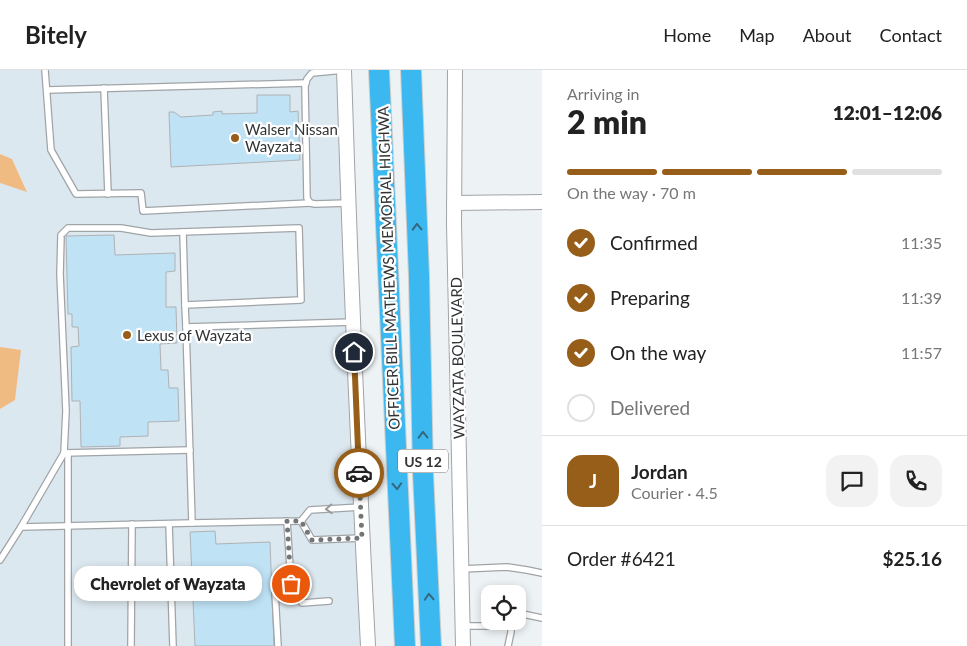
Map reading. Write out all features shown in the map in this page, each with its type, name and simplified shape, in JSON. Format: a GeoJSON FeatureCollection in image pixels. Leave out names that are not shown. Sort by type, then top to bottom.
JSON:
{"type":"FeatureCollection","features":[{"type":"Feature","properties":{"kind":"highway","name":"OFFICER BILL MATHEWS MEMORIAL HIGHWA"},"geometry":{"type":"LineString","coordinates":[[379,70],[405,646]]}},
{"type":"Feature","properties":{"kind":"highway","name":"US 12"},"geometry":{"type":"LineString","coordinates":[[412,70],[431,646]]}},
{"type":"Feature","properties":{"kind":"street"},"geometry":{"type":"LineString","coordinates":[[344,70],[348,203],[368,646]]}},
{"type":"Feature","properties":{"kind":"street","name":"WAYZATA BOULEVARD"},"geometry":{"type":"LineString","coordinates":[[455,70],[454,203],[462,646]]}},
{"type":"Feature","properties":{"kind":"street"},"geometry":{"type":"LineString","coordinates":[[454,203],[542,202]]}},
{"type":"Feature","properties":{"kind":"lane"},"geometry":{"type":"LineString","coordinates":[[45,70],[50,150],[76,194],[141,193],[143,211],[348,203]]}},
{"type":"Feature","properties":{"kind":"lane"},"geometry":{"type":"LineString","coordinates":[[310,203],[307,198],[307,78],[310,71],[344,70]]}},
{"type":"Feature","properties":{"kind":"lane"},"geometry":{"type":"LineString","coordinates":[[47,90],[306,83]]}},
{"type":"Feature","properties":{"kind":"lane"},"geometry":{"type":"LineString","coordinates":[[104,88],[108,194]]}},
{"type":"Feature","properties":{"kind":"lane"},"geometry":{"type":"LineString","coordinates":[[68,646],[68,526],[66,411],[60,274],[61,235],[68,228],[121,228],[151,233],[299,228],[301,300],[185,305]]}},
{"type":"Feature","properties":{"kind":"lane"},"geometry":{"type":"LineString","coordinates":[[183,232],[192,523]]}},
{"type":"Feature","properties":{"kind":"lane"},"geometry":{"type":"LineString","coordinates":[[186,327],[353,322]]}},
{"type":"Feature","properties":{"kind":"lane"},"geometry":{"type":"LineString","coordinates":[[66,453],[190,450]]}},
{"type":"Feature","properties":{"kind":"lane"},"geometry":{"type":"LineString","coordinates":[[0,560],[66,453]]}},
{"type":"Feature","properties":{"kind":"lane"},"geometry":{"type":"LineString","coordinates":[[301,521],[310,510],[361,507]]}},
{"type":"Feature","properties":{"kind":"lane"},"geometry":{"type":"LineString","coordinates":[[287,521],[291,584],[302,603],[329,601]]}},
{"type":"Feature","properties":{"kind":"lane"},"geometry":{"type":"LineString","coordinates":[[22,527],[301,521]]}},
{"type":"Feature","properties":{"kind":"lane"},"geometry":{"type":"LineString","coordinates":[[301,521],[312,540],[362,538]]}},
{"type":"Feature","properties":{"kind":"lane"},"geometry":{"type":"LineString","coordinates":[[131,646],[132,524]]}},
{"type":"Feature","properties":{"kind":"lane"},"geometry":{"type":"LineString","coordinates":[[169,524],[173,646]]}},
{"type":"Feature","properties":{"kind":"lane"},"geometry":{"type":"LineString","coordinates":[[461,569],[507,567],[542,573]]}},
{"type":"Feature","properties":{"kind":"lane"},"geometry":{"type":"LineString","coordinates":[[278,646],[275,592],[291,584]]}},
{"type":"Feature","properties":{"kind":"lane"},"geometry":{"type":"LineString","coordinates":[[526,615],[542,618]]}},
{"type":"Feature","properties":{"kind":"lane"},"geometry":{"type":"LineString","coordinates":[[462,626],[481,625]]}},
{"type":"Feature","properties":{"kind":"lane"},"geometry":{"type":"LineString","coordinates":[[508,646],[511,630]]}},
{"type":"Feature","properties":{"kind":"shaded area"},"geometry":{"type":"Polygon","coordinates":[[[0,70],[344,70],[368,646],[0,646],[0,409],[15,399],[21,350],[0,347],[0,183],[27,191],[12,159],[0,154],[0,70]]]}},
{"type":"Feature","properties":{"kind":"shaded area"},"geometry":{"type":"Polygon","coordinates":[[[0,154],[12,159],[27,192],[0,183],[0,154]]]}},
{"type":"Feature","properties":{"kind":"shaded area"},"geometry":{"type":"Polygon","coordinates":[[[0,347],[21,350],[15,400],[0,409],[0,347]]]}},
{"type":"Feature","properties":{"kind":"building","name":"Walser Nissan Wayzata"},"geometry":{"type":"Polygon","coordinates":[[[257,95],[290,95],[290,112],[298,111],[300,160],[171,167],[169,112],[174,112],[181,117],[213,115],[213,112],[222,111],[222,114],[257,113],[257,95]]]}},
{"type":"Feature","properties":{"kind":"building","name":"Lexus of Wayzata"},"geometry":{"type":"Polygon","coordinates":[[[114,235],[115,255],[175,253],[175,271],[166,272],[166,307],[176,307],[177,343],[160,344],[161,370],[168,370],[169,388],[178,388],[179,421],[148,422],[148,436],[120,437],[120,446],[81,447],[80,401],[72,401],[71,347],[79,346],[78,327],[72,327],[72,314],[68,314],[66,236],[114,235]]]}},
{"type":"Feature","properties":{"kind":"building"},"geometry":{"type":"Polygon","coordinates":[[[215,531],[216,544],[270,542],[274,646],[195,646],[190,532],[215,531]]]}},
{"type":"Feature","properties":{"kind":"way so far"},"geometry":{"type":"LineString","coordinates":[[291,584],[287,521],[301,521],[312,540],[362,538],[359,473]]}},
{"type":"Feature","properties":{"kind":"place","name":"Walser Nissan Wayzata"},"geometry":{"type":"Point","coordinates":[235,138]}},
{"type":"Feature","properties":{"kind":"place","name":"Lexus of Wayzata"},"geometry":{"type":"Point","coordinates":[127,335]}},
{"type":"Feature","properties":{"kind":"place","name":"Chevrolet of Wayzata"},"geometry":{"type":"Point","coordinates":[291,584]}},
{"type":"Feature","properties":{"kind":"route"},"geometry":{"type":"LineString","coordinates":[[354,352],[359,473]]}}]}
